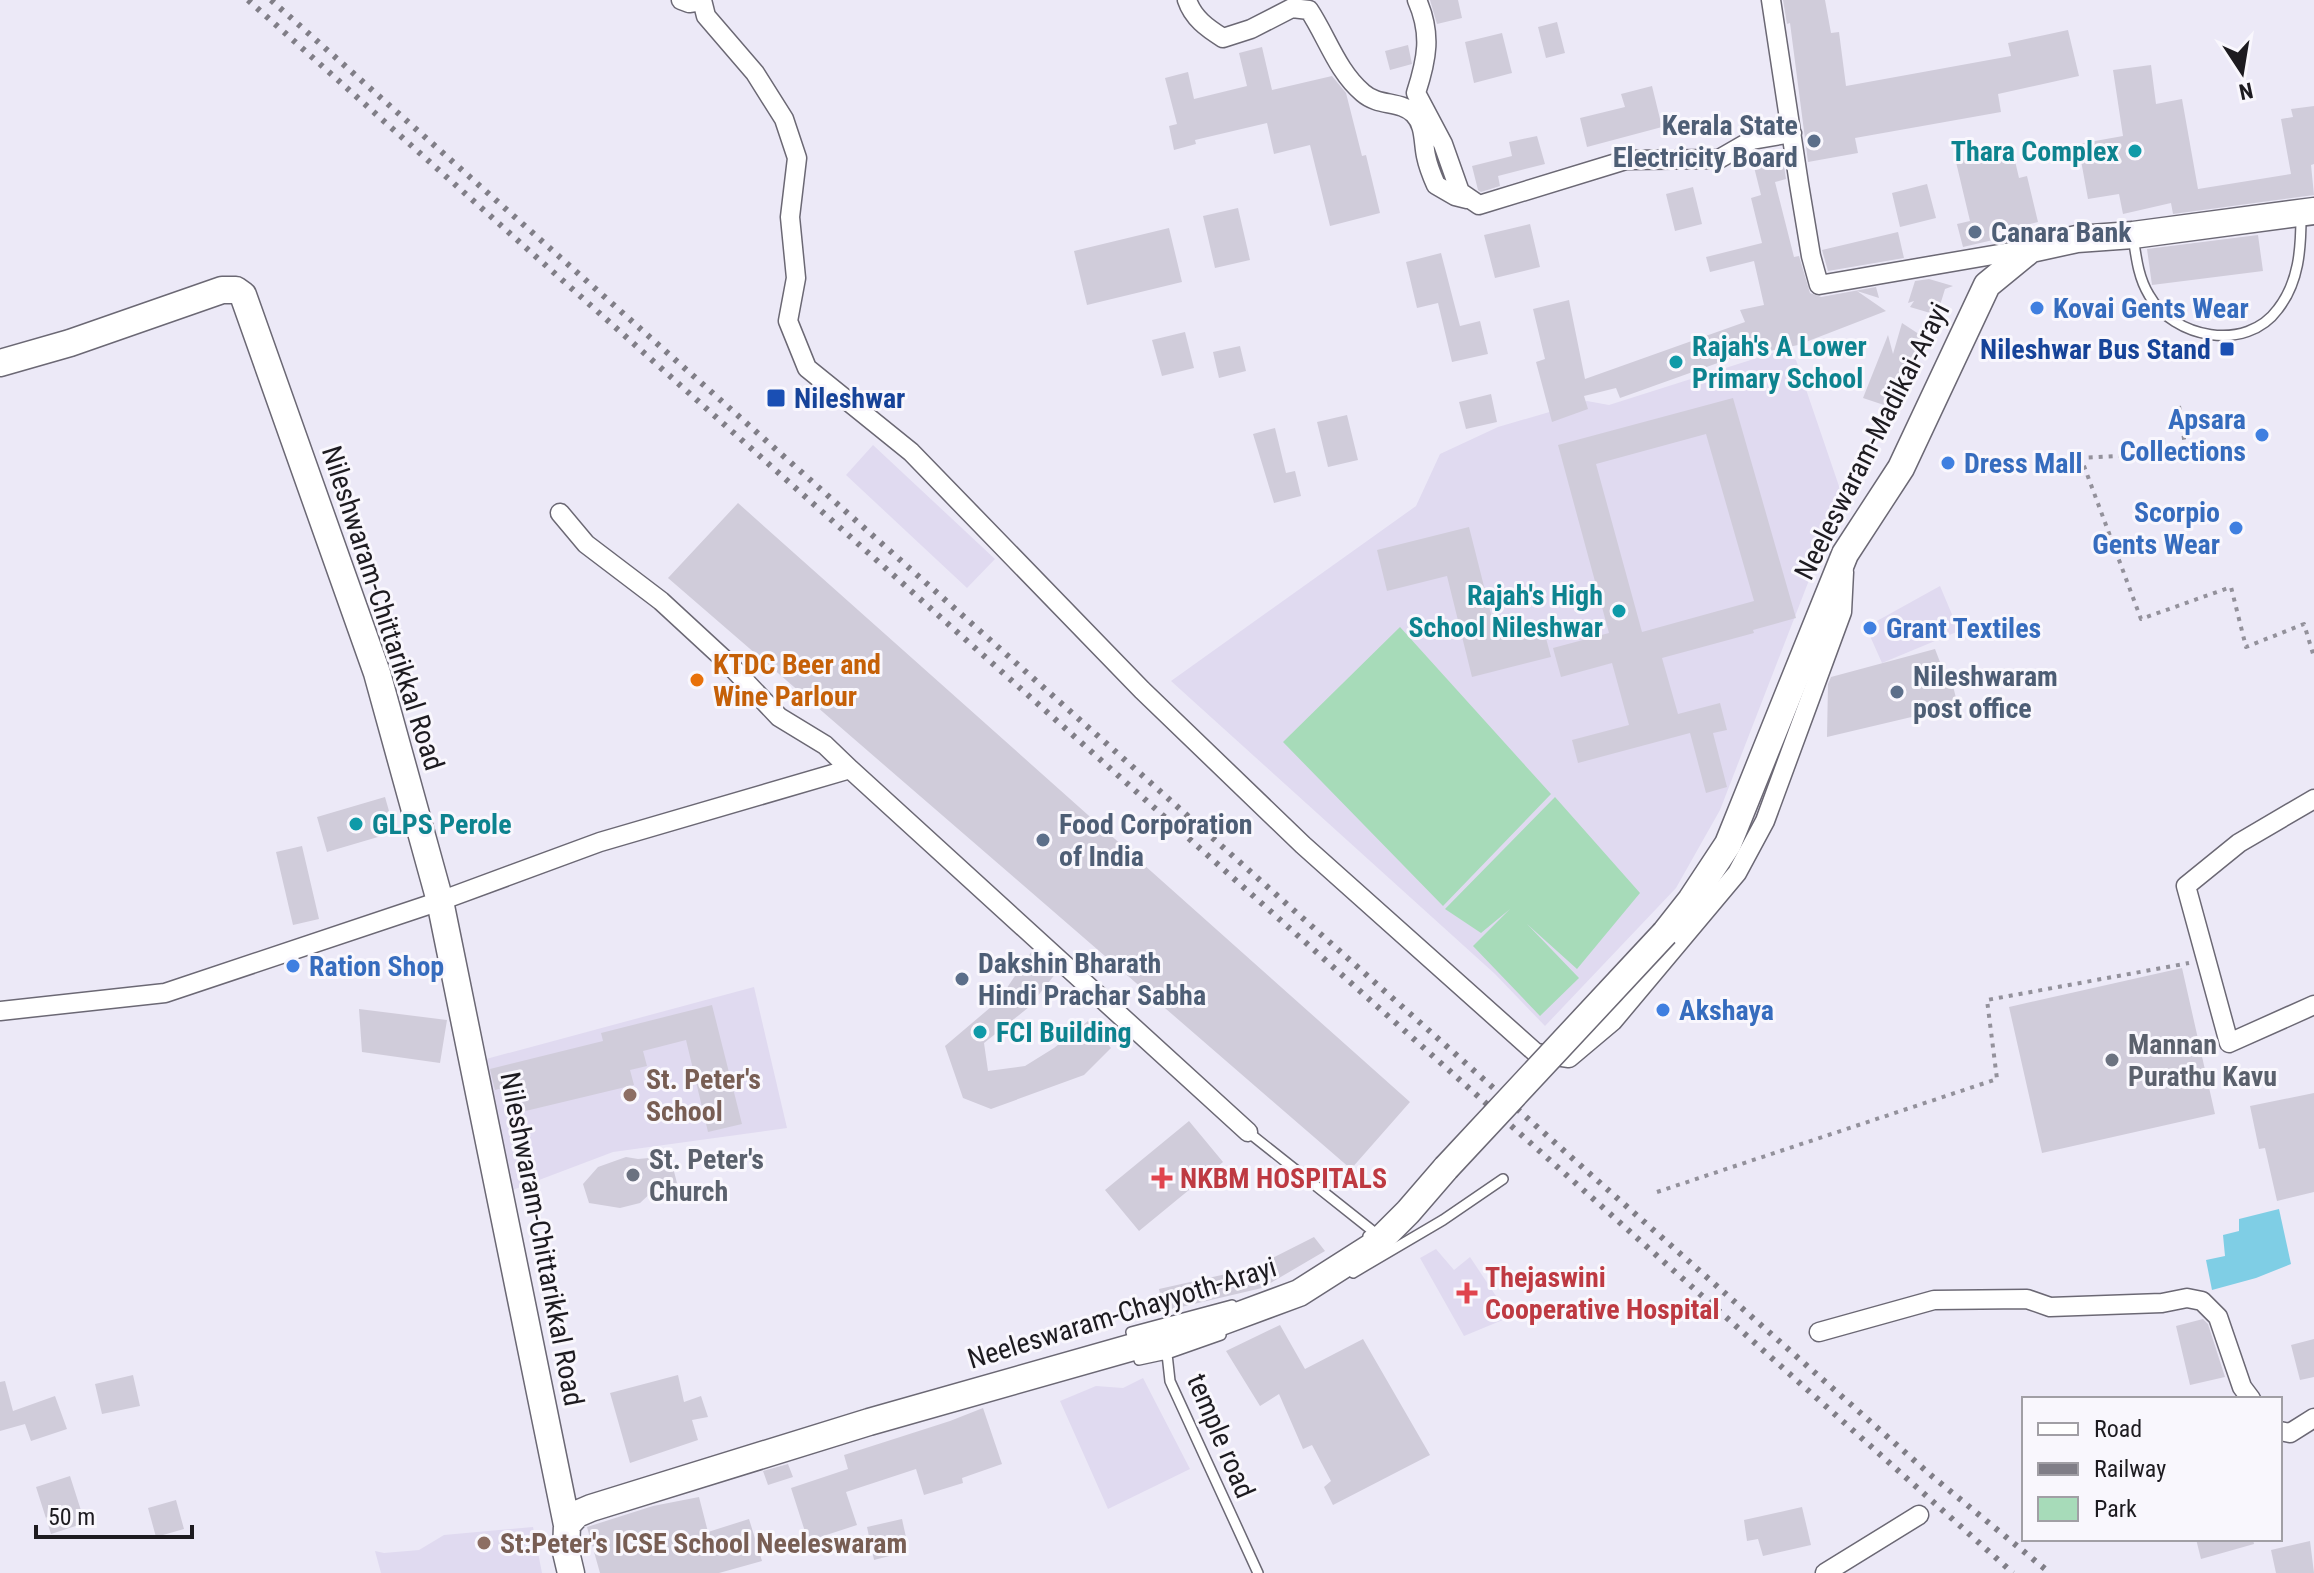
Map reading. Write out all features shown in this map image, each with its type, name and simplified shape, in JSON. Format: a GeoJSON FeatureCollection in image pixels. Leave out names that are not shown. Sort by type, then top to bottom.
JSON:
{"type":"FeatureCollection","features":[{"type":"Feature","properties":{"kind":"main road","name":"Neeleswaram-Madikai-Arayi"},"geometry":{"type":"LineString","coordinates":[[1665,933],[1728,844],[1845,554],[1901,468],[1987,285],[2031,249],[2077,239],[2133,235],[2308,211]]}},
{"type":"Feature","properties":{"kind":"main road","name":"Nileshwaram-Chittarikkal Road"},"geometry":{"type":"LineString","coordinates":[[0,363],[70,343],[222,290],[236,290],[243,295],[377,673],[440,901],[567,1525],[566,1552],[571,1573]]}},
{"type":"Feature","properties":{"kind":"main road","name":"Neeleswaram-Chayyoth-Arayi"},"geometry":{"type":"LineString","coordinates":[[567,1525],[577,1514],[591,1508],[869,1422],[1218,1323],[1299,1293],[1376,1244],[1665,933]]}},
{"type":"Feature","properties":{"kind":"street"},"geometry":{"type":"LineString","coordinates":[[681,0],[689,3],[702,0],[706,16],[755,73],[784,119],[797,158],[790,217],[796,278],[788,321],[807,368],[911,452],[1142,690],[1303,845],[1536,1053],[1569,1058],[1613,1021],[1737,873],[1765,821],[1842,612],[1845,554]]}},
{"type":"Feature","properties":{"kind":"street"},"geometry":{"type":"LineString","coordinates":[[1187,0],[1190,9],[1205,27],[1223,38],[1251,29],[1292,8],[1309,10],[1340,66],[1364,94],[1383,104],[1401,105],[1416,116],[1436,185],[1455,196],[1474,201]]}},
{"type":"Feature","properties":{"kind":"street"},"geometry":{"type":"LineString","coordinates":[[1417,0],[1426,21],[1426,62],[1416,93],[1443,144],[1460,192],[1479,205],[1626,160],[1719,159],[1752,140],[1792,133]]}},
{"type":"Feature","properties":{"kind":"street"},"geometry":{"type":"LineString","coordinates":[[1771,0],[1811,256],[1819,285],[2031,249]]}},
{"type":"Feature","properties":{"kind":"street"},"geometry":{"type":"LineString","coordinates":[[560,513],[586,544],[661,601],[779,717],[825,745],[1248,1132]]}},
{"type":"Feature","properties":{"kind":"street"},"geometry":{"type":"LineString","coordinates":[[0,1011],[165,993],[440,901],[600,842],[850,769]]}},
{"type":"Feature","properties":{"kind":"street"},"geometry":{"type":"LineString","coordinates":[[2314,799],[2239,843],[2186,886],[2229,1043],[2314,1005]]}},
{"type":"Feature","properties":{"kind":"street"},"geometry":{"type":"LineString","coordinates":[[1819,1332],[1934,1300],[2027,1299],[2050,1307],[2162,1303],[2187,1298],[2202,1301],[2218,1317],[2242,1387],[2250,1397]]}},
{"type":"Feature","properties":{"kind":"street"},"geometry":{"type":"LineString","coordinates":[[2282,1431],[2290,1433],[2314,1418]]}},
{"type":"Feature","properties":{"kind":"street"},"geometry":{"type":"LineString","coordinates":[[1825,1573],[1919,1515]]}},
{"type":"Feature","properties":{"kind":"lane"},"geometry":{"type":"LineString","coordinates":[[2133,235],[2138,267],[2149,295],[2170,321],[2204,335],[2249,332],[2278,311],[2297,274],[2308,211]]}},
{"type":"Feature","properties":{"kind":"lane"},"geometry":{"type":"LineString","coordinates":[[1133,1347],[1131,1332],[1291,1287],[1374,1232],[1248,1132]]}},
{"type":"Feature","properties":{"kind":"lane"},"geometry":{"type":"LineString","coordinates":[[1278,1312],[1372,1263],[1503,1179]]}},
{"type":"Feature","properties":{"kind":"lane"},"geometry":{"type":"LineString","coordinates":[[1167,1354],[1238,1329]]}},
{"type":"Feature","properties":{"kind":"lane","name":"temple road"},"geometry":{"type":"LineString","coordinates":[[1133,1347],[1139,1360],[1167,1354],[1170,1381],[1258,1573]]}},
{"type":"Feature","properties":{"kind":"path"},"geometry":{"type":"LineString","coordinates":[[2179,406],[2186,452],[2081,458],[2141,619],[2231,587],[2246,647],[2304,624],[2314,657]]}},
{"type":"Feature","properties":{"kind":"path"},"geometry":{"type":"LineString","coordinates":[[1657,1192],[1997,1079],[1987,1000],[2207,959]]}},
{"type":"Feature","properties":{"kind":"shaded area"},"geometry":{"type":"Polygon","coordinates":[[[1779,351],[1796,360],[1842,495],[1720,810],[1676,888],[1545,1026],[1495,974],[1171,681],[1416,506],[1440,454],[1498,427],[1587,401],[1609,405],[1779,351]]]}},
{"type":"Feature","properties":{"kind":"shaded area"},"geometry":{"type":"Polygon","coordinates":[[[873,445],[995,559],[967,588],[846,475],[873,445]]]}},
{"type":"Feature","properties":{"kind":"shaded area"},"geometry":{"type":"Polygon","coordinates":[[[1940,586],[1959,631],[1882,663],[1866,627],[1940,586]]]}},
{"type":"Feature","properties":{"kind":"shaded area","name":"St. Peter's School"},"geometry":{"type":"Polygon","coordinates":[[[754,987],[787,1128],[613,1152],[502,1194],[475,1062],[754,987]]]}},
{"type":"Feature","properties":{"kind":"shaded area","name":"Thejaswini Cooperative Hospital"},"geometry":{"type":"Polygon","coordinates":[[[1436,1249],[1454,1270],[1470,1257],[1510,1317],[1464,1336],[1420,1258],[1436,1249]]]}},
{"type":"Feature","properties":{"kind":"shaded area"},"geometry":{"type":"Polygon","coordinates":[[[1143,1378],[1190,1469],[1108,1509],[1060,1401],[1096,1386],[1123,1388],[1143,1378]]]}},
{"type":"Feature","properties":{"kind":"shaded area","name":"St:Peter's ICSE School Neeleswaram"},"geometry":{"type":"Polygon","coordinates":[[[533,1527],[542,1573],[381,1573],[375,1551],[419,1550],[444,1535],[533,1527]]]}},
{"type":"Feature","properties":{"kind":"green space"},"geometry":{"type":"Polygon","coordinates":[[[1400,627],[1551,794],[1443,906],[1283,742],[1400,627]]]}},
{"type":"Feature","properties":{"kind":"green space"},"geometry":{"type":"Polygon","coordinates":[[[1555,797],[1640,893],[1577,969],[1527,924],[1579,978],[1540,1016],[1473,946],[1510,909],[1481,933],[1445,909],[1555,797]]]}},
{"type":"Feature","properties":{"kind":"water"},"geometry":{"type":"Polygon","coordinates":[[[2279,1209],[2291,1264],[2212,1290],[2206,1260],[2225,1256],[2223,1235],[2239,1231],[2239,1219],[2279,1209]]]}},
{"type":"Feature","properties":{"kind":"building"},"geometry":{"type":"Polygon","coordinates":[[[1430,0],[1458,0],[1462,18],[1437,24],[1430,0]]]}},
{"type":"Feature","properties":{"kind":"building"},"geometry":{"type":"Polygon","coordinates":[[[1783,0],[1825,0],[1831,33],[1839,32],[1846,86],[2011,56],[2008,43],[2068,30],[2079,76],[1998,94],[2001,112],[1855,138],[1858,153],[1808,162],[1790,23],[1787,24],[1783,0]]]}},
{"type":"Feature","properties":{"kind":"building"},"geometry":{"type":"Polygon","coordinates":[[[1557,22],[1565,53],[1546,58],[1538,27],[1557,22]]]}},
{"type":"Feature","properties":{"kind":"building"},"geometry":{"type":"Polygon","coordinates":[[[1502,33],[1512,73],[1474,83],[1465,42],[1502,33]]]}},
{"type":"Feature","properties":{"kind":"building"},"geometry":{"type":"Polygon","coordinates":[[[1408,45],[1412,64],[1390,70],[1385,51],[1408,45]]]}},
{"type":"Feature","properties":{"kind":"building"},"geometry":{"type":"Polygon","coordinates":[[[1262,47],[1272,90],[1332,76],[1346,93],[1380,213],[1330,226],[1310,145],[1274,154],[1267,123],[1195,140],[1196,144],[1174,150],[1169,126],[1177,124],[1165,78],[1188,72],[1194,99],[1247,86],[1239,53],[1262,47]]]}},
{"type":"Feature","properties":{"kind":"building"},"geometry":{"type":"Polygon","coordinates":[[[2151,65],[2156,104],[2182,99],[2198,189],[2291,174],[2281,119],[2293,117],[2291,109],[2314,106],[2314,164],[2311,165],[2314,195],[2173,214],[2171,203],[2123,214],[2119,194],[2088,199],[2078,144],[2123,136],[2113,70],[2151,65]]]}},
{"type":"Feature","properties":{"kind":"building"},"geometry":{"type":"Polygon","coordinates":[[[1652,86],[1662,127],[1587,147],[1580,118],[1625,107],[1621,94],[1652,86]]]}},
{"type":"Feature","properties":{"kind":"building"},"geometry":{"type":"Polygon","coordinates":[[[1537,136],[1545,164],[1498,176],[1500,186],[1481,192],[1478,190],[1472,166],[1512,156],[1509,142],[1537,136]]]}},
{"type":"Feature","properties":{"kind":"building"},"geometry":{"type":"Polygon","coordinates":[[[2012,148],[2019,178],[2027,176],[2038,222],[1991,234],[1993,240],[1963,247],[1957,224],[1970,221],[1956,162],[2012,148]]]}},
{"type":"Feature","properties":{"kind":"building"},"geometry":{"type":"Polygon","coordinates":[[[1782,152],[1786,179],[1775,182],[1794,257],[1799,256],[1810,293],[1821,297],[1876,287],[1879,298],[1857,291],[1886,311],[1798,345],[1756,354],[1754,350],[1620,398],[1616,388],[1584,396],[1588,409],[1552,422],[1536,362],[1545,359],[1533,309],[1569,300],[1585,379],[1745,322],[1740,310],[1764,305],[1754,261],[1710,272],[1706,257],[1762,243],[1751,198],[1761,195],[1752,159],[1782,152]]]}},
{"type":"Feature","properties":{"kind":"building"},"geometry":{"type":"Polygon","coordinates":[[[1927,184],[1936,218],[1900,227],[1892,193],[1927,184]]]}},
{"type":"Feature","properties":{"kind":"building"},"geometry":{"type":"Polygon","coordinates":[[[1693,187],[1702,224],[1675,231],[1666,194],[1693,187]]]}},
{"type":"Feature","properties":{"kind":"building"},"geometry":{"type":"Polygon","coordinates":[[[1238,208],[1250,260],[1215,268],[1203,216],[1238,208]]]}},
{"type":"Feature","properties":{"kind":"building"},"geometry":{"type":"Polygon","coordinates":[[[1530,224],[1540,267],[1495,278],[1484,235],[1530,224]]]}},
{"type":"Feature","properties":{"kind":"building"},"geometry":{"type":"Polygon","coordinates":[[[1169,228],[1182,282],[1087,305],[1074,251],[1169,228]]]}},
{"type":"Feature","properties":{"kind":"building"},"geometry":{"type":"Polygon","coordinates":[[[1898,232],[1904,258],[1828,271],[1822,250],[1898,232]]]}},
{"type":"Feature","properties":{"kind":"building"},"geometry":{"type":"Polygon","coordinates":[[[2258,235],[2263,271],[2152,285],[2147,249],[2258,235]]]}},
{"type":"Feature","properties":{"kind":"building"},"geometry":{"type":"Polygon","coordinates":[[[1441,253],[1460,326],[1480,321],[1488,354],[1452,362],[1438,303],[1417,308],[1406,262],[1441,253]]]}},
{"type":"Feature","properties":{"kind":"building"},"geometry":{"type":"Polygon","coordinates":[[[1929,279],[1953,286],[1945,289],[1937,315],[1910,307],[1914,301],[1908,303],[1915,281],[1929,279]]]}},
{"type":"Feature","properties":{"kind":"building"},"geometry":{"type":"Polygon","coordinates":[[[1902,323],[1931,342],[1906,378],[1909,379],[1893,408],[1863,398],[1888,335],[1893,354],[1902,323]]]}},
{"type":"Feature","properties":{"kind":"building"},"geometry":{"type":"Polygon","coordinates":[[[1185,332],[1194,368],[1162,376],[1152,340],[1185,332]]]}},
{"type":"Feature","properties":{"kind":"building"},"geometry":{"type":"Polygon","coordinates":[[[1240,346],[1246,371],[1219,378],[1213,352],[1240,346]]]}},
{"type":"Feature","properties":{"kind":"building"},"geometry":{"type":"Polygon","coordinates":[[[1491,394],[1497,422],[1466,429],[1459,402],[1491,394]]]}},
{"type":"Feature","properties":{"kind":"building","name":"Rajah's High School Nileshwar"},"geometry":{"type":"Polygon","coordinates":[[[1733,398],[1796,618],[1662,658],[1678,714],[1720,703],[1727,730],[1713,733],[1727,787],[1706,793],[1690,733],[1578,763],[1572,740],[1629,725],[1612,663],[1561,677],[1553,648],[1609,633],[1558,445],[1733,398]],[[1706,434],[1596,464],[1642,632],[1754,601],[1706,434]]]}},
{"type":"Feature","properties":{"kind":"building"},"geometry":{"type":"Polygon","coordinates":[[[1347,415],[1358,460],[1328,467],[1317,422],[1347,415]]]}},
{"type":"Feature","properties":{"kind":"building"},"geometry":{"type":"Polygon","coordinates":[[[1275,428],[1286,473],[1295,471],[1301,496],[1274,503],[1253,434],[1275,428]]]}},
{"type":"Feature","properties":{"kind":"building","name":"Food Corporation of India"},"geometry":{"type":"Polygon","coordinates":[[[738,503],[1410,1102],[1351,1169],[668,578],[738,503]]]}},
{"type":"Feature","properties":{"kind":"building","name":"Rajah's High School Nileshwar"},"geometry":{"type":"Polygon","coordinates":[[[1469,527],[1496,634],[1542,623],[1551,657],[1472,677],[1447,576],[1387,591],[1377,550],[1469,527]]]}},
{"type":"Feature","properties":{"kind":"building","name":"Nileshwaram post office"},"geometry":{"type":"Polygon","coordinates":[[[1935,649],[1948,683],[1952,682],[1958,706],[1827,737],[1828,684],[1831,677],[1935,649]]]}},
{"type":"Feature","properties":{"kind":"building","name":"GLPS Perole"},"geometry":{"type":"Polygon","coordinates":[[[385,797],[395,832],[327,852],[317,817],[385,797]]]}},
{"type":"Feature","properties":{"kind":"building"},"geometry":{"type":"Polygon","coordinates":[[[302,846],[319,919],[293,925],[276,852],[302,846]]]}},
{"type":"Feature","properties":{"kind":"building","name":"FCI Building"},"geometry":{"type":"Polygon","coordinates":[[[1032,951],[1056,973],[1029,1007],[984,1043],[988,1071],[1025,1066],[1088,1021],[1111,1048],[1084,1075],[991,1109],[963,1098],[945,1046],[998,1001],[1032,951]]]}},
{"type":"Feature","properties":{"kind":"building","name":"Mannan Purathu Kavu"},"geometry":{"type":"Polygon","coordinates":[[[2182,968],[2215,1114],[2042,1153],[2009,1007],[2182,968]]]}},
{"type":"Feature","properties":{"kind":"building","name":"St. Peter's School"},"geometry":{"type":"Polygon","coordinates":[[[712,1005],[742,1124],[708,1132],[686,1040],[643,1051],[647,1066],[630,1070],[634,1085],[513,1114],[506,1087],[495,1090],[490,1069],[603,1041],[601,1033],[712,1005]]]}},
{"type":"Feature","properties":{"kind":"building"},"geometry":{"type":"Polygon","coordinates":[[[359,1009],[447,1020],[440,1063],[362,1052],[359,1009]]]}},
{"type":"Feature","properties":{"kind":"building"},"geometry":{"type":"Polygon","coordinates":[[[2314,1093],[2314,1192],[2277,1201],[2265,1148],[2259,1149],[2250,1106],[2314,1093]]]}},
{"type":"Feature","properties":{"kind":"building","name":"NKBM HOSPITALS"},"geometry":{"type":"Polygon","coordinates":[[[1189,1121],[1223,1162],[1139,1231],[1105,1190],[1189,1121]]]}},
{"type":"Feature","properties":{"kind":"building","name":"St. Peter's Church"},"geometry":{"type":"Polygon","coordinates":[[[670,1156],[677,1183],[655,1189],[640,1203],[620,1208],[589,1203],[583,1184],[598,1167],[626,1157],[670,1156]]]}},
{"type":"Feature","properties":{"kind":"building"},"geometry":{"type":"Polygon","coordinates":[[[1314,1237],[1325,1251],[1262,1288],[1164,1311],[1159,1289],[1253,1268],[1314,1237]]]}},
{"type":"Feature","properties":{"kind":"building"},"geometry":{"type":"Polygon","coordinates":[[[2203,1319],[2208,1324],[2225,1377],[2190,1385],[2176,1326],[2203,1319]]]}},
{"type":"Feature","properties":{"kind":"building"},"geometry":{"type":"Polygon","coordinates":[[[1280,1325],[1305,1369],[1363,1339],[1430,1455],[1333,1505],[1324,1487],[1331,1481],[1312,1445],[1303,1449],[1279,1394],[1260,1406],[1226,1351],[1280,1325]]]}},
{"type":"Feature","properties":{"kind":"building"},"geometry":{"type":"Polygon","coordinates":[[[2314,1339],[2314,1377],[2300,1380],[2291,1345],[2314,1339]]]}},
{"type":"Feature","properties":{"kind":"building"},"geometry":{"type":"Polygon","coordinates":[[[133,1375],[140,1406],[102,1414],[95,1384],[133,1375]]]}},
{"type":"Feature","properties":{"kind":"building"},"geometry":{"type":"Polygon","coordinates":[[[678,1375],[684,1402],[701,1396],[708,1417],[692,1420],[698,1440],[630,1463],[610,1393],[678,1375]]]}},
{"type":"Feature","properties":{"kind":"building"},"geometry":{"type":"Polygon","coordinates":[[[5,1381],[13,1411],[55,1396],[67,1429],[31,1441],[25,1424],[0,1431],[0,1382],[5,1381]]]}},
{"type":"Feature","properties":{"kind":"building"},"geometry":{"type":"Polygon","coordinates":[[[983,1408],[1002,1464],[962,1478],[963,1483],[924,1495],[916,1469],[846,1492],[857,1525],[808,1541],[791,1488],[848,1469],[844,1455],[983,1408]]]}},
{"type":"Feature","properties":{"kind":"building"},"geometry":{"type":"Polygon","coordinates":[[[788,1464],[793,1477],[768,1485],[763,1471],[788,1464]]]}},
{"type":"Feature","properties":{"kind":"building"},"geometry":{"type":"Polygon","coordinates":[[[70,1476],[85,1523],[51,1534],[36,1487],[70,1476]]]}},
{"type":"Feature","properties":{"kind":"building"},"geometry":{"type":"Polygon","coordinates":[[[699,1497],[708,1532],[749,1519],[762,1561],[719,1573],[600,1573],[587,1527],[653,1506],[699,1497]]]}},
{"type":"Feature","properties":{"kind":"building"},"geometry":{"type":"Polygon","coordinates":[[[176,1500],[184,1529],[156,1537],[148,1508],[176,1500]]]}},
{"type":"Feature","properties":{"kind":"building"},"geometry":{"type":"Polygon","coordinates":[[[1802,1507],[1811,1545],[1763,1556],[1758,1539],[1747,1541],[1744,1520],[1802,1507]]]}},
{"type":"Feature","properties":{"kind":"building"},"geometry":{"type":"Polygon","coordinates":[[[902,1519],[909,1551],[874,1560],[867,1527],[902,1519]]]}},
{"type":"Feature","properties":{"kind":"building"},"geometry":{"type":"Polygon","coordinates":[[[2196,1541],[2253,1541],[2254,1544],[2201,1559],[2196,1541]]]}},
{"type":"Feature","properties":{"kind":"building"},"geometry":{"type":"Polygon","coordinates":[[[2310,1541],[2314,1573],[2276,1573],[2271,1550],[2310,1541]]]}},
{"type":"Feature","properties":{"kind":"railway"},"geometry":{"type":"LineString","coordinates":[[248,0],[2013,1573]]}},
{"type":"Feature","properties":{"kind":"railway"},"geometry":{"type":"LineString","coordinates":[[271,0],[1607,1189],[1933,1477],[2050,1573]]}},
{"type":"Feature","properties":{"kind":"place","name":"Kerala State Electricity Board"},"geometry":{"type":"Point","coordinates":[1814,141]}},
{"type":"Feature","properties":{"kind":"place","name":"Thara Complex"},"geometry":{"type":"Point","coordinates":[2135,151]}},
{"type":"Feature","properties":{"kind":"place","name":"Canara Bank"},"geometry":{"type":"Point","coordinates":[1975,232]}},
{"type":"Feature","properties":{"kind":"place","name":"Kovai Gents Wear"},"geometry":{"type":"Point","coordinates":[2037,308]}},
{"type":"Feature","properties":{"kind":"place","name":"Nileshwar Bus Stand"},"geometry":{"type":"Point","coordinates":[2227,349]}},
{"type":"Feature","properties":{"kind":"place","name":"Rajah's A Lower Primary School"},"geometry":{"type":"Point","coordinates":[1676,362]}},
{"type":"Feature","properties":{"kind":"place","name":"Nileshwar"},"geometry":{"type":"Point","coordinates":[776,398]}},
{"type":"Feature","properties":{"kind":"place","name":"Apsara Collections"},"geometry":{"type":"Point","coordinates":[2262,435]}},
{"type":"Feature","properties":{"kind":"place","name":"Dress Mall"},"geometry":{"type":"Point","coordinates":[1948,463]}},
{"type":"Feature","properties":{"kind":"place","name":"Scorpio Gents Wear"},"geometry":{"type":"Point","coordinates":[2236,528]}},
{"type":"Feature","properties":{"kind":"place","name":"Rajah's High School Nileshwar"},"geometry":{"type":"Point","coordinates":[1619,611]}},
{"type":"Feature","properties":{"kind":"place","name":"Grant Textiles"},"geometry":{"type":"Point","coordinates":[1870,628]}},
{"type":"Feature","properties":{"kind":"place","name":"KTDC Beer and Wine Parlour"},"geometry":{"type":"Point","coordinates":[697,680]}},
{"type":"Feature","properties":{"kind":"place","name":"Nileshwaram post office"},"geometry":{"type":"Point","coordinates":[1897,692]}},
{"type":"Feature","properties":{"kind":"place","name":"GLPS Perole"},"geometry":{"type":"Point","coordinates":[356,824]}},
{"type":"Feature","properties":{"kind":"place","name":"Food Corporation of India"},"geometry":{"type":"Point","coordinates":[1043,840]}},
{"type":"Feature","properties":{"kind":"place","name":"Ration Shop"},"geometry":{"type":"Point","coordinates":[293,966]}},
{"type":"Feature","properties":{"kind":"place","name":"Dakshin Bharath Hindi Prachar Sabha"},"geometry":{"type":"Point","coordinates":[962,979]}},
{"type":"Feature","properties":{"kind":"place","name":"Akshaya"},"geometry":{"type":"Point","coordinates":[1663,1010]}},
{"type":"Feature","properties":{"kind":"place","name":"FCI Building"},"geometry":{"type":"Point","coordinates":[980,1032]}},
{"type":"Feature","properties":{"kind":"place","name":"Mannan Purathu Kavu"},"geometry":{"type":"Point","coordinates":[2112,1060]}},
{"type":"Feature","properties":{"kind":"place","name":"St. Peter's School"},"geometry":{"type":"Point","coordinates":[630,1095]}},
{"type":"Feature","properties":{"kind":"place","name":"St. Peter's Church"},"geometry":{"type":"Point","coordinates":[633,1175]}},
{"type":"Feature","properties":{"kind":"place","name":"NKBM HOSPITALS"},"geometry":{"type":"Point","coordinates":[1162,1178]}},
{"type":"Feature","properties":{"kind":"place","name":"Thejaswini Cooperative Hospital"},"geometry":{"type":"Point","coordinates":[1467,1293]}},
{"type":"Feature","properties":{"kind":"place","name":"St:Peter's ICSE School Neeleswaram"},"geometry":{"type":"Point","coordinates":[484,1543]}}]}
